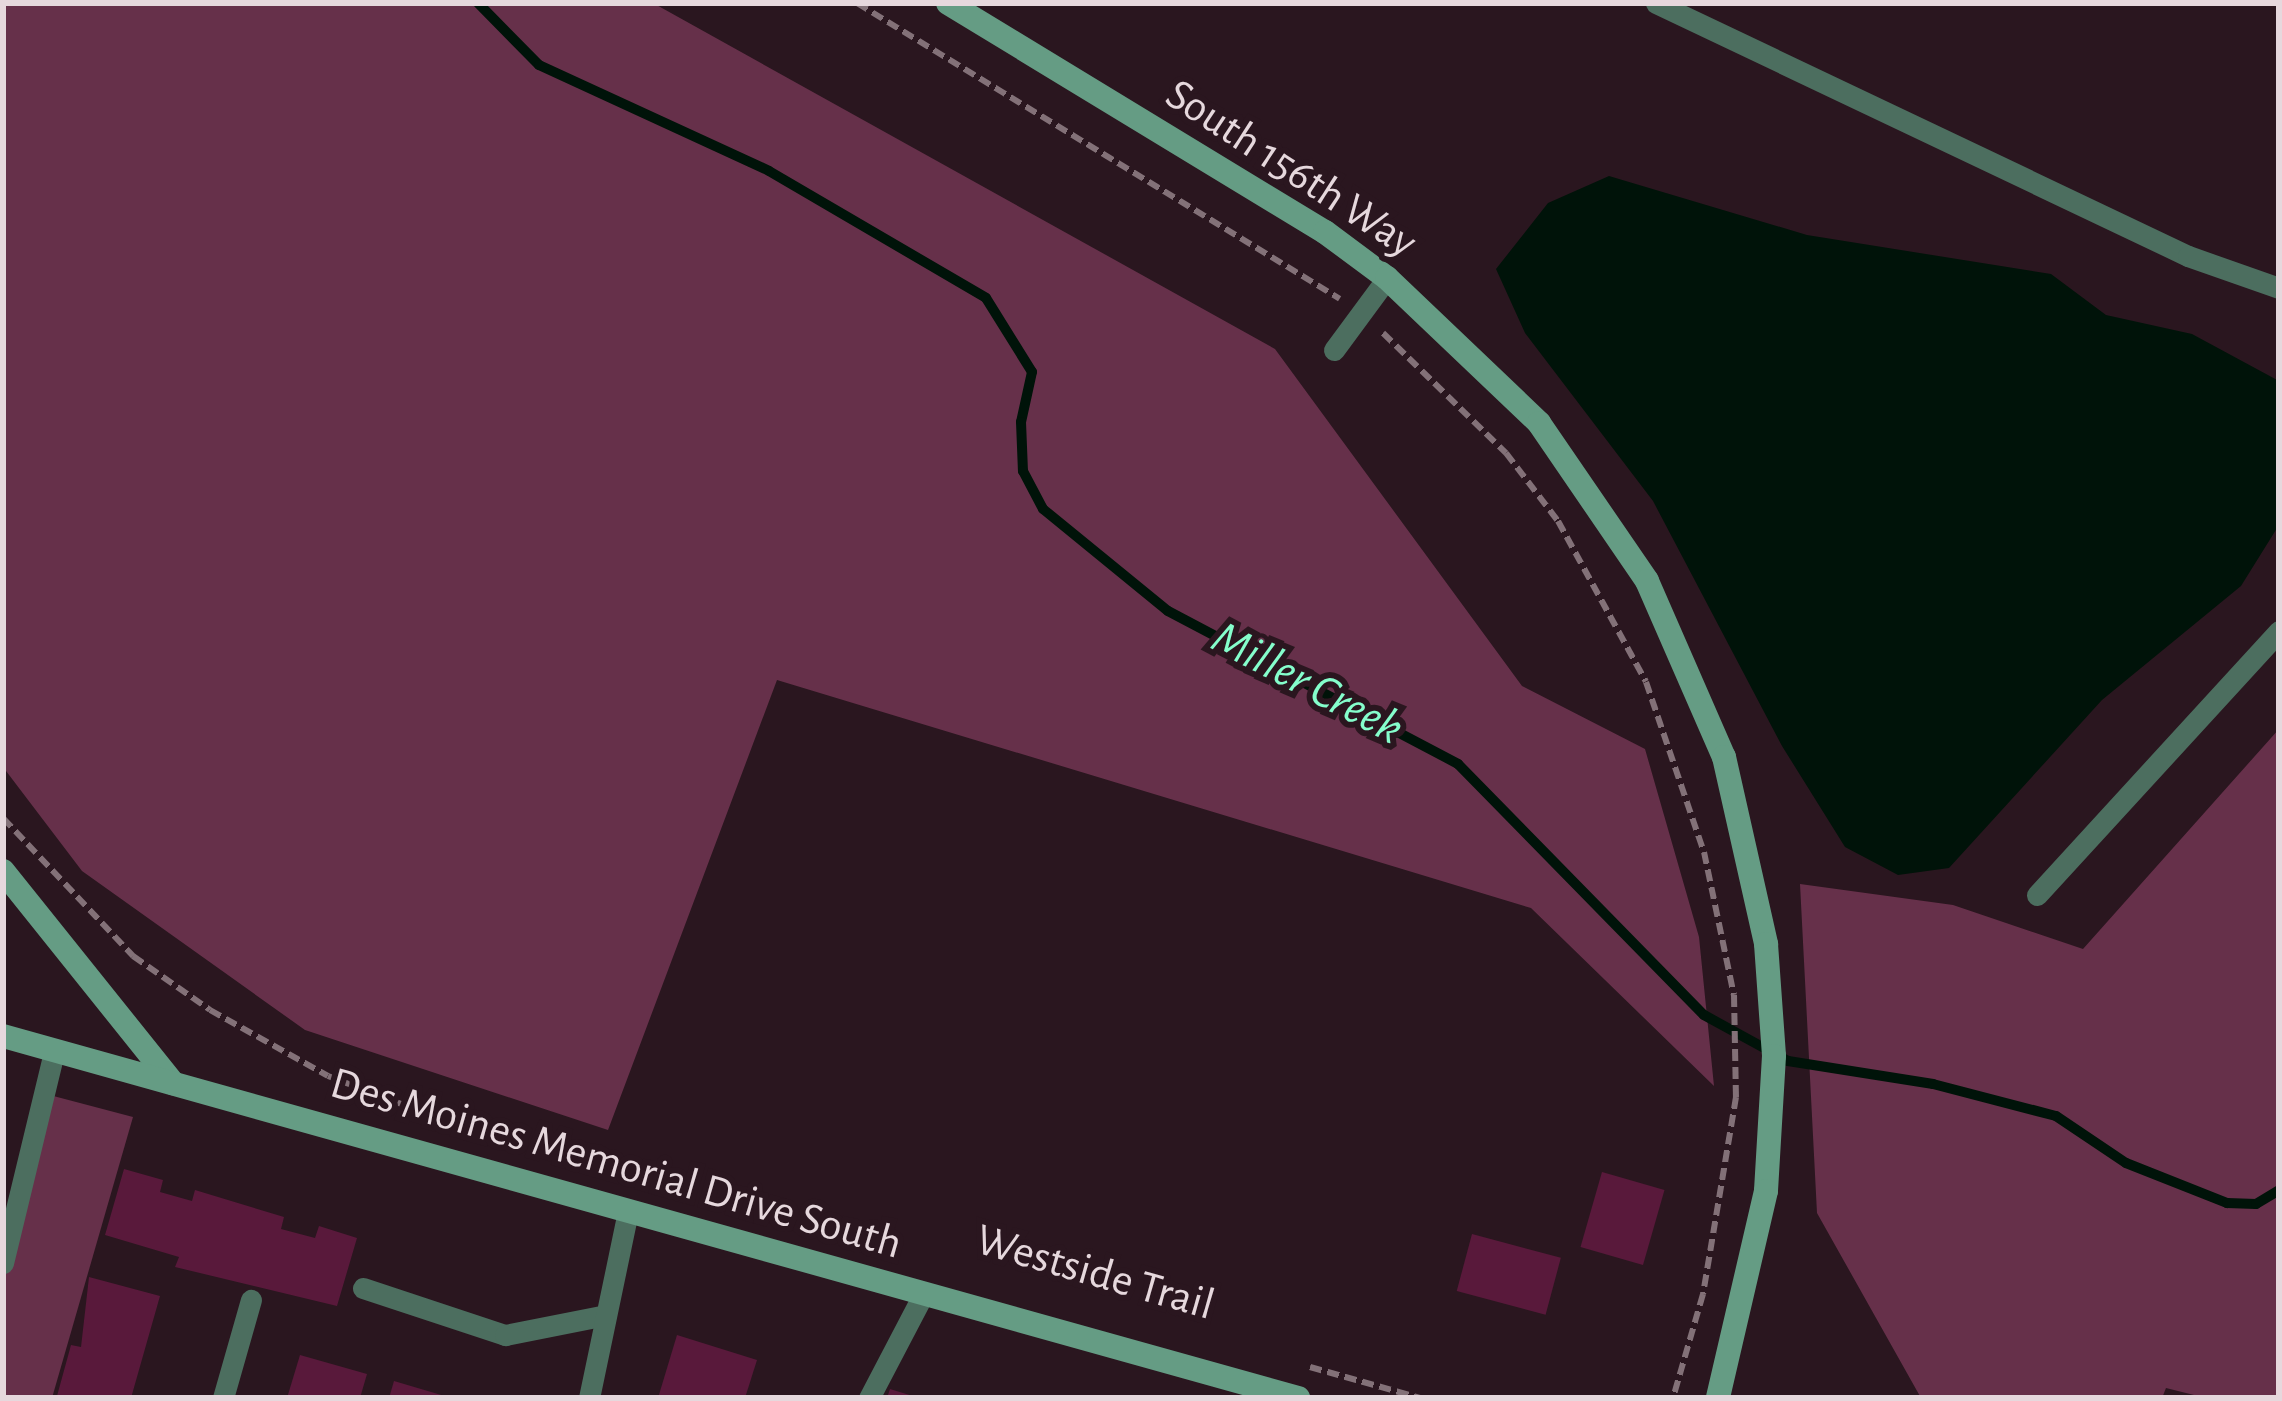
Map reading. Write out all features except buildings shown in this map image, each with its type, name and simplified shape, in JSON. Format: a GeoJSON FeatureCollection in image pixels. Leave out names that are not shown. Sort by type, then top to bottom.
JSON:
{"type":"FeatureCollection","features":[{"type":"Feature","properties":{"kind":"street","name":"South 156th Way"},"geometry":{"type":"LineString","coordinates":[[948,3],[1325,232],[1387,278],[1539,423],[1647,581],[1724,757],[1749,849],[1772,1012],[1772,1100],[1758,1246],[1718,1398]]}},
{"type":"Feature","properties":{"kind":"street"},"geometry":{"type":"LineString","coordinates":[[3,872],[173,1083]]}},
{"type":"Feature","properties":{"kind":"street","name":"Des Moines Memorial Drive South"},"geometry":{"type":"LineString","coordinates":[[3,1036],[1298,1398]]}},
{"type":"Feature","properties":{"kind":"lane"},"geometry":{"type":"LineString","coordinates":[[1656,3],[2188,256],[2279,288]]}},
{"type":"Feature","properties":{"kind":"lane"},"geometry":{"type":"LineString","coordinates":[[1334,350],[1387,278]]}},
{"type":"Feature","properties":{"kind":"lane"},"geometry":{"type":"LineString","coordinates":[[2037,896],[2279,631]]}},
{"type":"Feature","properties":{"kind":"lane"},"geometry":{"type":"LineString","coordinates":[[3,1262],[54,1052]]}},
{"type":"Feature","properties":{"kind":"lane"},"geometry":{"type":"LineString","coordinates":[[589,1398],[628,1212]]}},
{"type":"Feature","properties":{"kind":"lane"},"geometry":{"type":"LineString","coordinates":[[363,1288],[505,1334],[606,1315]]}},
{"type":"Feature","properties":{"kind":"lane"},"geometry":{"type":"LineString","coordinates":[[869,1398],[924,1293]]}},
{"type":"Feature","properties":{"kind":"lane"},"geometry":{"type":"LineString","coordinates":[[223,1398],[251,1300]]}},
{"type":"Feature","properties":{"kind":"path"},"geometry":{"type":"LineString","coordinates":[[857,3],[1362,314],[1507,453],[1607,600],[1678,764],[1734,1007],[1736,1097],[1703,1294],[1672,1398]]}},
{"type":"Feature","properties":{"kind":"path"},"geometry":{"type":"LineString","coordinates":[[3,818],[133,956],[210,1010],[328,1076],[507,1142]]}},
{"type":"Feature","properties":{"kind":"path"},"geometry":{"type":"LineString","coordinates":[[1306,1366],[1420,1398]]}},
{"type":"Feature","properties":{"kind":"shaded area"},"geometry":{"type":"Polygon","coordinates":[[[3,3],[653,3],[1275,349],[1522,686],[1645,749],[1699,937],[1714,1086],[1531,908],[777,680],[608,1130],[305,1030],[82,871],[3,767],[3,3]]]}},
{"type":"Feature","properties":{"kind":"shaded area"},"geometry":{"type":"Polygon","coordinates":[[[1609,176],[1807,235],[2051,274],[2106,315],[2192,334],[2279,381],[2279,525],[2241,586],[2102,700],[1949,868],[1898,875],[1845,847],[1782,746],[1653,501],[1525,333],[1496,269],[1548,203],[1609,176]]]}},
{"type":"Feature","properties":{"kind":"shaded area"},"geometry":{"type":"Polygon","coordinates":[[[2279,729],[2279,1398],[2206,1398],[2166,1388],[2162,1398],[1921,1398],[1817,1213],[1800,884],[1953,905],[2083,949],[2279,729]]]}},
{"type":"Feature","properties":{"kind":"shaded area"},"geometry":{"type":"Polygon","coordinates":[[[42,1093],[133,1117],[52,1398],[3,1398],[3,1227],[42,1093]]]}},
{"type":"Feature","properties":{"kind":"waterway","name":"Miller Creek"},"geometry":{"type":"LineString","coordinates":[[478,3],[539,65],[769,171],[986,298],[1032,372],[1021,422],[1023,471],[1043,509],[1168,611],[1458,764],[1704,1015],[1788,1061],[1933,1084],[2056,1116],[2126,1163],[2227,1203],[2256,1204],[2279,1190]]}}]}
